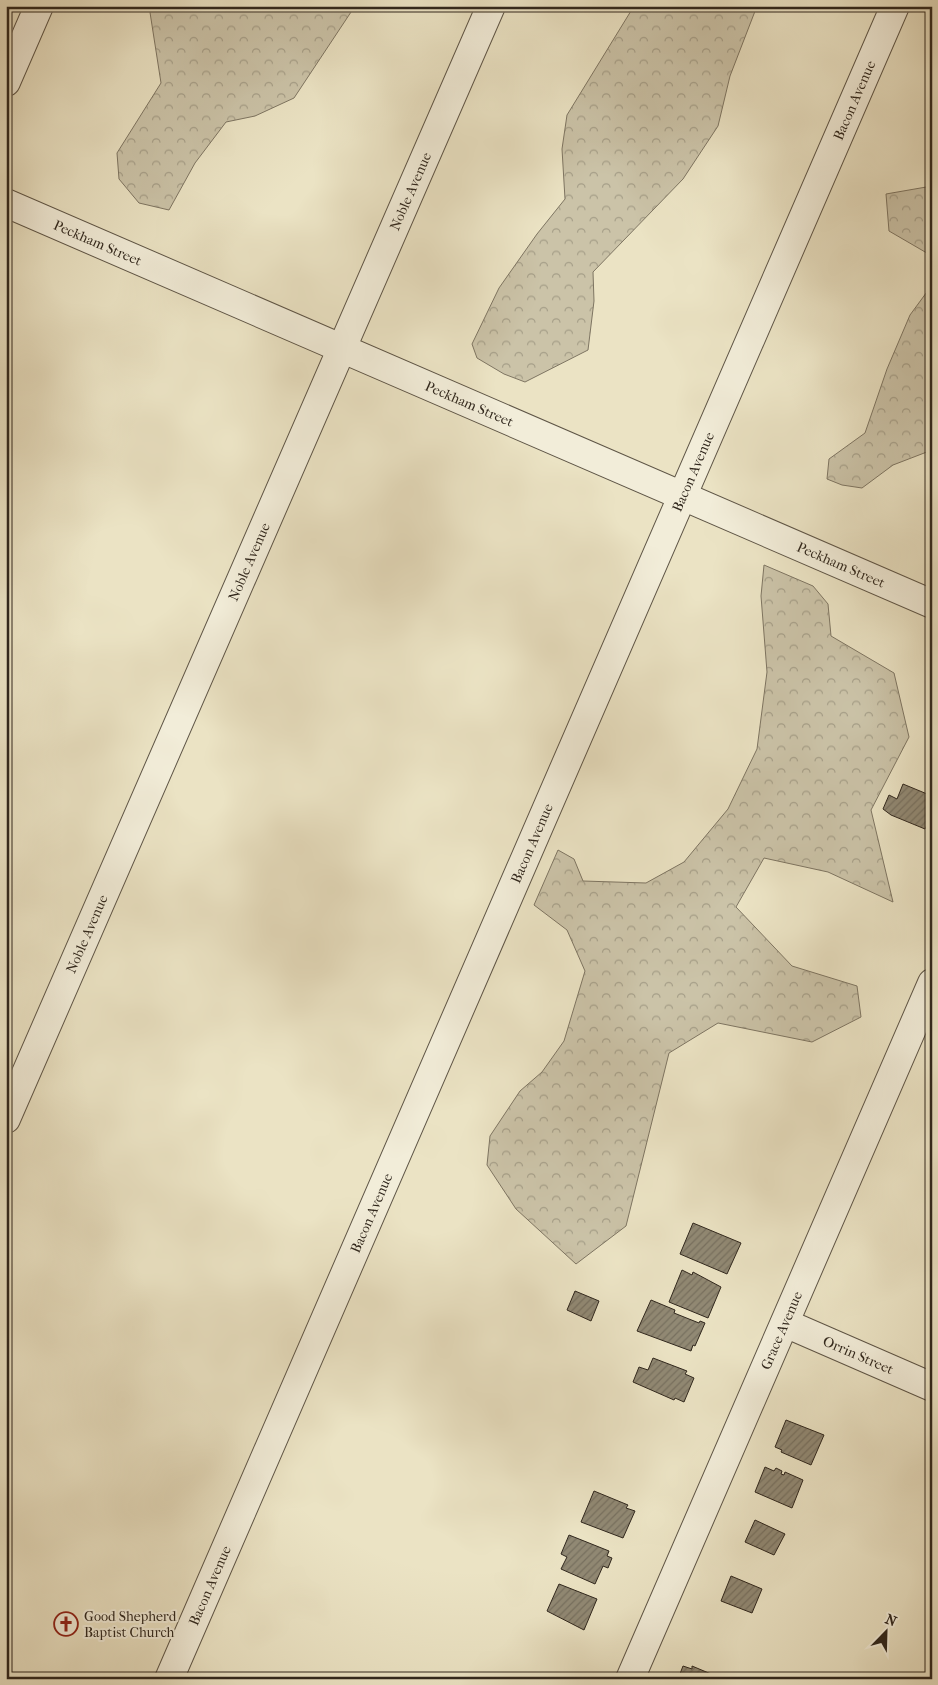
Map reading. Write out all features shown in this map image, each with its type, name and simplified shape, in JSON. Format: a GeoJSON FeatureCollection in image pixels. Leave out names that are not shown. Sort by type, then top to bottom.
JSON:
{"type":"FeatureCollection","features":[{"type":"Feature","properties":{"kind":"street"},"geometry":{"type":"LineString","coordinates":[[6,82],[39,6]]}},
{"type":"Feature","properties":{"kind":"street","name":"Noble Avenue"},"geometry":{"type":"LineString","coordinates":[[6,1118],[491,6]]}},
{"type":"Feature","properties":{"kind":"street","name":"Bacon Avenue"},"geometry":{"type":"LineString","coordinates":[[169,1679],[895,6]]}},
{"type":"Feature","properties":{"kind":"street","name":"Peckham Street"},"geometry":{"type":"LineString","coordinates":[[6,203],[932,604]]}},
{"type":"Feature","properties":{"kind":"street","name":"Grace Avenue"},"geometry":{"type":"LineString","coordinates":[[630,1679],[930,992]]}},
{"type":"Feature","properties":{"kind":"street","name":"Orrin Street"},"geometry":{"type":"LineString","coordinates":[[785,1323],[932,1386]]}},
{"type":"Feature","properties":{"kind":"green space"},"geometry":{"type":"Polygon","coordinates":[[[149,6],[355,6],[294,98],[255,116],[226,122],[195,163],[169,210],[139,203],[119,179],[117,153],[161,83],[149,6]]]}},
{"type":"Feature","properties":{"kind":"green space"},"geometry":{"type":"Polygon","coordinates":[[[634,6],[757,6],[730,76],[718,126],[683,179],[593,272],[594,301],[588,350],[525,382],[504,374],[477,358],[472,344],[499,288],[537,234],[565,199],[562,149],[567,115],[634,6]]]}},
{"type":"Feature","properties":{"kind":"green space"},"geometry":{"type":"Polygon","coordinates":[[[932,186],[932,256],[889,231],[886,194],[932,186]]]}},
{"type":"Feature","properties":{"kind":"green space"},"geometry":{"type":"Polygon","coordinates":[[[932,285],[932,450],[893,465],[862,488],[842,485],[827,479],[829,459],[865,433],[887,369],[910,315],[932,285]]]}},
{"type":"Feature","properties":{"kind":"green space"},"geometry":{"type":"Polygon","coordinates":[[[764,565],[813,586],[828,604],[831,636],[894,673],[909,737],[871,810],[893,902],[828,872],[764,858],[736,907],[792,966],[857,986],[861,1017],[812,1042],[718,1023],[669,1053],[626,1226],[576,1264],[516,1209],[487,1165],[490,1136],[520,1091],[542,1072],[564,1041],[585,971],[567,930],[534,905],[558,850],[574,859],[583,881],[646,883],[684,862],[728,809],[757,749],[767,672],[761,596],[764,565]]]}},
{"type":"Feature","properties":{"kind":"building"},"geometry":{"type":"Polygon","coordinates":[[[903,784],[932,796],[932,824],[928,823],[925,829],[891,815],[883,809],[889,795],[897,799],[903,784]]]}},
{"type":"Feature","properties":{"kind":"building"},"geometry":{"type":"Polygon","coordinates":[[[693,1223],[741,1243],[727,1274],[680,1254],[693,1223]]]}},
{"type":"Feature","properties":{"kind":"building"},"geometry":{"type":"Polygon","coordinates":[[[682,1270],[692,1275],[693,1272],[721,1287],[708,1318],[669,1302],[682,1270]]]}},
{"type":"Feature","properties":{"kind":"building"},"geometry":{"type":"Polygon","coordinates":[[[575,1291],[599,1301],[591,1321],[567,1310],[575,1291]]]}},
{"type":"Feature","properties":{"kind":"building"},"geometry":{"type":"Polygon","coordinates":[[[651,1300],[675,1310],[674,1313],[699,1323],[700,1321],[705,1323],[691,1351],[637,1331],[651,1300]]]}},
{"type":"Feature","properties":{"kind":"building"},"geometry":{"type":"Polygon","coordinates":[[[653,1358],[687,1371],[685,1374],[694,1378],[684,1402],[675,1398],[674,1400],[633,1382],[639,1367],[648,1370],[653,1358]]]}},
{"type":"Feature","properties":{"kind":"building"},"geometry":{"type":"Polygon","coordinates":[[[786,1420],[824,1435],[811,1465],[781,1452],[782,1450],[775,1447],[786,1420]]]}},
{"type":"Feature","properties":{"kind":"building"},"geometry":{"type":"Polygon","coordinates":[[[765,1467],[774,1471],[776,1468],[782,1471],[781,1474],[784,1475],[785,1472],[803,1480],[792,1508],[755,1492],[765,1467]]]}},
{"type":"Feature","properties":{"kind":"building"},"geometry":{"type":"Polygon","coordinates":[[[594,1491],[628,1505],[626,1508],[635,1511],[623,1538],[581,1522],[594,1491]]]}},
{"type":"Feature","properties":{"kind":"building"},"geometry":{"type":"Polygon","coordinates":[[[755,1520],[785,1534],[774,1555],[745,1542],[755,1520]]]}},
{"type":"Feature","properties":{"kind":"building"},"geometry":{"type":"Polygon","coordinates":[[[569,1535],[609,1551],[607,1556],[612,1558],[608,1568],[603,1566],[595,1584],[561,1569],[567,1557],[561,1554],[569,1535]]]}},
{"type":"Feature","properties":{"kind":"building"},"geometry":{"type":"Polygon","coordinates":[[[731,1576],[762,1589],[752,1613],[721,1601],[731,1576]]]}},
{"type":"Feature","properties":{"kind":"building"},"geometry":{"type":"Polygon","coordinates":[[[559,1584],[597,1599],[584,1630],[547,1611],[559,1584]]]}},
{"type":"Feature","properties":{"kind":"building"},"geometry":{"type":"Polygon","coordinates":[[[683,1666],[692,1669],[692,1666],[723,1679],[678,1679],[683,1666]]]}},
{"type":"Feature","properties":{"kind":"place","name":"Good Shepherd Baptist Church"},"geometry":{"type":"Point","coordinates":[66,1624]}}]}
